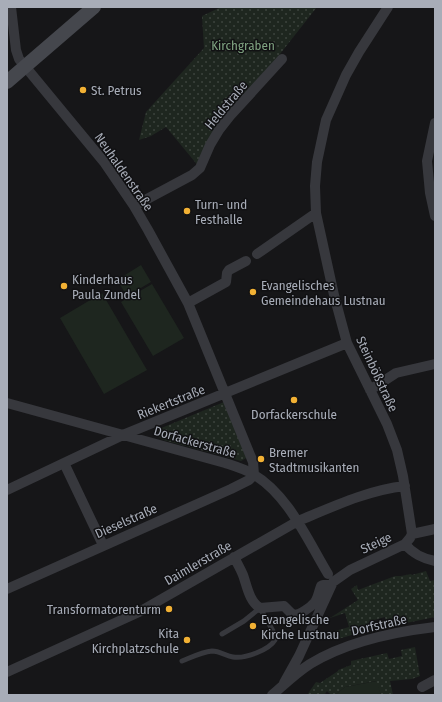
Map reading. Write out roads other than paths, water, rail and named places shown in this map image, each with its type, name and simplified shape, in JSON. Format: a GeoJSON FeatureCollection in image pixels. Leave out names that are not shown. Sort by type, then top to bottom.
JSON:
{"type":"FeatureCollection","features":[{"type":"Feature","properties":{"kind":"street","name":"Neuhaldenstraße"},"geometry":{"type":"LineString","coordinates":[[11,7],[17,54],[25,66],[94,149],[134,206],[188,303],[253,462],[254,475]]}},
{"type":"Feature","properties":{"kind":"street"},"geometry":{"type":"LineString","coordinates":[[7,82],[94,7]]}},
{"type":"Feature","properties":{"kind":"street","name":"Steinbößstraße"},"geometry":{"type":"LineString","coordinates":[[388,7],[346,75],[326,120],[317,162],[315,186],[316,213],[334,295],[347,343],[392,437],[405,486],[412,534]]}},
{"type":"Feature","properties":{"kind":"street","name":"Heldstraße"},"geometry":{"type":"LineString","coordinates":[[134,206],[192,175],[200,168],[210,145],[219,130],[282,60]]}},
{"type":"Feature","properties":{"kind":"street"},"geometry":{"type":"LineString","coordinates":[[435,123],[427,161],[430,193],[435,216]]}},
{"type":"Feature","properties":{"kind":"street"},"geometry":{"type":"LineString","coordinates":[[257,254],[316,213]]}},
{"type":"Feature","properties":{"kind":"street"},"geometry":{"type":"LineString","coordinates":[[188,303],[226,282],[229,270],[246,261]]}},
{"type":"Feature","properties":{"kind":"street","name":"Riekertstraße"},"geometry":{"type":"LineString","coordinates":[[7,490],[123,435],[347,343]]}},
{"type":"Feature","properties":{"kind":"street"},"geometry":{"type":"LineString","coordinates":[[370,390],[396,373],[435,364]]}},
{"type":"Feature","properties":{"kind":"street","name":"Dorfackerstraße"},"geometry":{"type":"LineString","coordinates":[[7,403],[225,463],[254,475],[284,502],[298,521],[328,574]]}},
{"type":"Feature","properties":{"kind":"street"},"geometry":{"type":"LineString","coordinates":[[64,463],[103,545]]}},
{"type":"Feature","properties":{"kind":"street","name":"Dieselstraße"},"geometry":{"type":"LineString","coordinates":[[7,589],[242,484],[254,475]]}},
{"type":"Feature","properties":{"kind":"street","name":"Daimlerstraße"},"geometry":{"type":"LineString","coordinates":[[7,672],[139,612],[298,521],[324,510],[373,493],[389,488],[405,486]]}},
{"type":"Feature","properties":{"kind":"street"},"geometry":{"type":"LineString","coordinates":[[405,544],[412,534],[435,529]]}},
{"type":"Feature","properties":{"kind":"street","name":"Steige"},"geometry":{"type":"LineString","coordinates":[[260,608],[284,606],[293,615],[297,615],[316,601],[321,586],[330,586],[336,579],[346,573],[405,544],[408,549],[420,556],[435,561]]}},
{"type":"Feature","properties":{"kind":"street"},"geometry":{"type":"LineString","coordinates":[[234,557],[241,570],[250,595],[255,604],[260,608]]}},
{"type":"Feature","properties":{"kind":"street"},"geometry":{"type":"LineString","coordinates":[[284,683],[299,656],[330,586]]}},
{"type":"Feature","properties":{"kind":"street","name":"Dorfstraße"},"geometry":{"type":"LineString","coordinates":[[272,695],[284,683],[309,665],[338,649],[375,638],[435,627]]}},
{"type":"Feature","properties":{"kind":"street"},"geometry":{"type":"LineString","coordinates":[[422,687],[435,680]]}},
{"type":"Feature","properties":{"kind":"lane"},"geometry":{"type":"LineString","coordinates":[[182,661],[211,651],[233,657],[252,655],[269,646],[273,642],[275,636],[260,608],[244,621],[222,634]]}},
{"type":"Feature","properties":{"kind":"place","name":"St. Petrus"},"geometry":{"type":"Point","coordinates":[83,90]}},
{"type":"Feature","properties":{"kind":"place","name":"Turn- und Festhalle"},"geometry":{"type":"Point","coordinates":[187,211]}},
{"type":"Feature","properties":{"kind":"place","name":"Kinderhaus Paula Zundel"},"geometry":{"type":"Point","coordinates":[64,286]}},
{"type":"Feature","properties":{"kind":"place","name":"Evangelisches Gemeindehaus Lustnau"},"geometry":{"type":"Point","coordinates":[253,292]}},
{"type":"Feature","properties":{"kind":"place","name":"Dorfackerschule"},"geometry":{"type":"Point","coordinates":[294,400]}},
{"type":"Feature","properties":{"kind":"place","name":"Bremer Stadtmusikanten"},"geometry":{"type":"Point","coordinates":[261,459]}},
{"type":"Feature","properties":{"kind":"place","name":"Transformatorenturm"},"geometry":{"type":"Point","coordinates":[169,609]}},
{"type":"Feature","properties":{"kind":"place","name":"Evangelische Kirche Lustnau"},"geometry":{"type":"Point","coordinates":[253,626]}},
{"type":"Feature","properties":{"kind":"place","name":"Kita Kirchplatzschule"},"geometry":{"type":"Point","coordinates":[187,640]}},
{"type":"Feature","properties":{"kind":"park label","name":"Kirchgraben"},"geometry":{"type":"Point","coordinates":[243,45]}}]}
